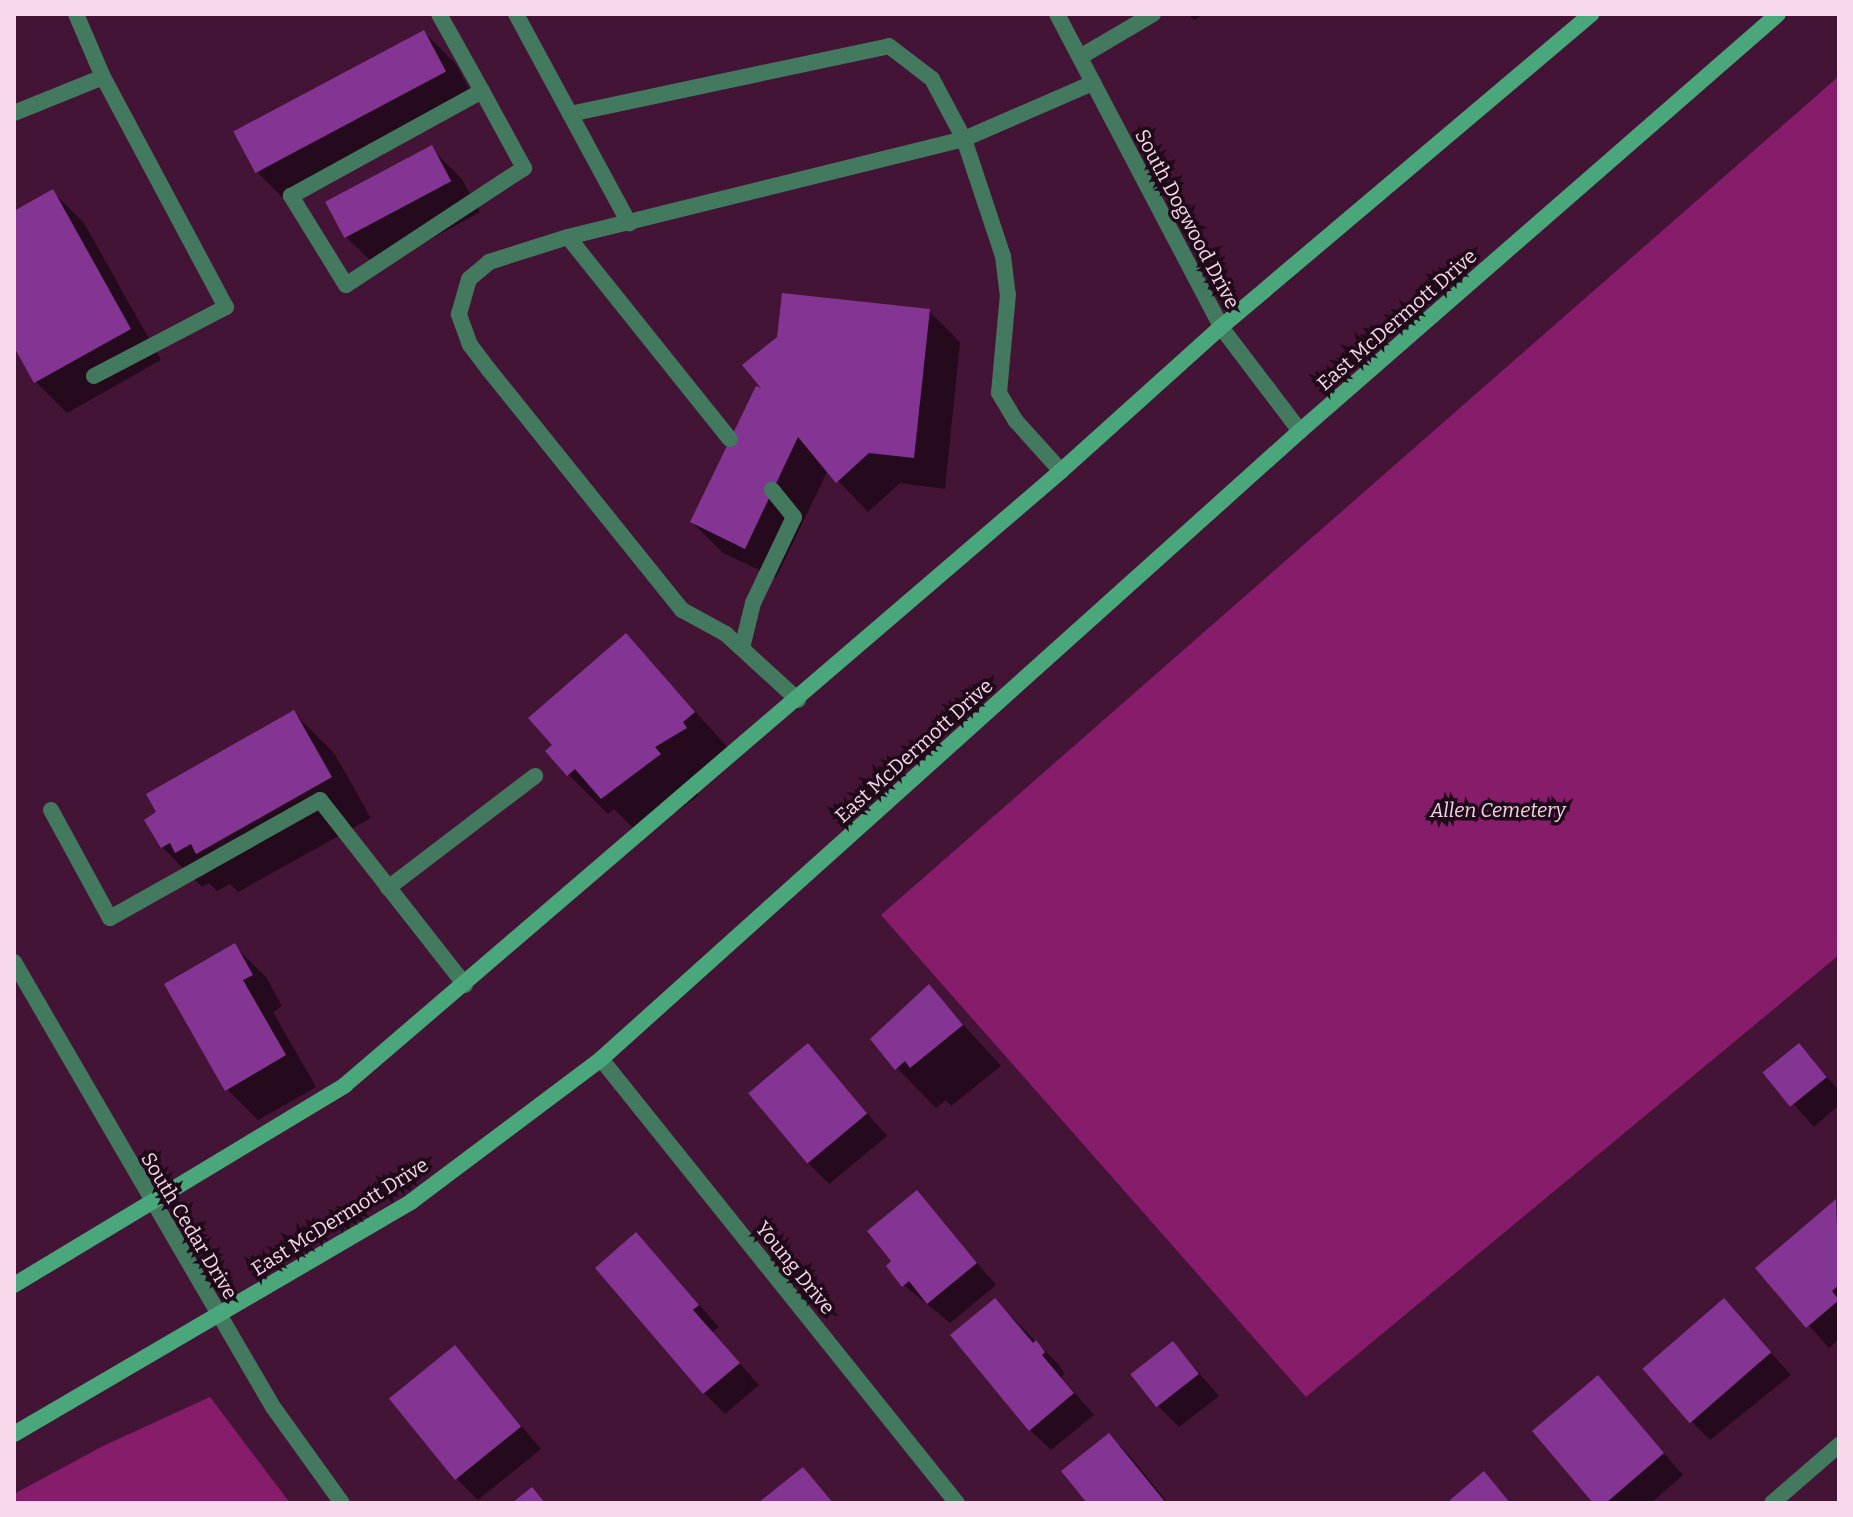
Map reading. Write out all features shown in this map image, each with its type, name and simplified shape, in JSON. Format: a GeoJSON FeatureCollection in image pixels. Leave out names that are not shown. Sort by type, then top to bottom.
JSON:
{"type":"FeatureCollection","features":[{"type":"Feature","properties":{"kind":"main road"},"geometry":{"type":"LineString","coordinates":[[14,1285],[152,1206],[345,1085],[798,700],[1221,327],[1591,14]]}},
{"type":"Feature","properties":{"kind":"main road","name":"East McDermott Drive"},"geometry":{"type":"LineString","coordinates":[[14,1434],[412,1201],[601,1059],[1300,431],[1778,14]]}},
{"type":"Feature","properties":{"kind":"street"},"geometry":{"type":"LineString","coordinates":[[76,14],[103,77],[226,307],[94,376]]}},
{"type":"Feature","properties":{"kind":"street"},"geometry":{"type":"LineString","coordinates":[[439,14],[482,91],[524,168],[346,285],[291,196],[482,91]]}},
{"type":"Feature","properties":{"kind":"street"},"geometry":{"type":"LineString","coordinates":[[516,14],[629,223]]}},
{"type":"Feature","properties":{"kind":"street","name":"South Dogwood Drive"},"geometry":{"type":"LineString","coordinates":[[1057,14],[1221,327],[1300,431]]}},
{"type":"Feature","properties":{"kind":"street"},"geometry":{"type":"LineString","coordinates":[[1080,57],[1153,14]]}},
{"type":"Feature","properties":{"kind":"street"},"geometry":{"type":"LineString","coordinates":[[570,114],[889,46],[932,79],[964,139],[1003,256],[1008,294],[999,393],[1016,421],[1061,471]]}},
{"type":"Feature","properties":{"kind":"street"},"geometry":{"type":"LineString","coordinates":[[14,113],[103,77]]}},
{"type":"Feature","properties":{"kind":"street"},"geometry":{"type":"LineString","coordinates":[[798,700],[742,648],[682,610],[470,345],[459,314],[469,279],[489,262],[568,237],[964,139],[1093,83]]}},
{"type":"Feature","properties":{"kind":"street"},"geometry":{"type":"LineString","coordinates":[[568,237],[730,439]]}},
{"type":"Feature","properties":{"kind":"street"},"geometry":{"type":"LineString","coordinates":[[742,648],[753,603],[794,517],[772,490]]}},
{"type":"Feature","properties":{"kind":"street"},"geometry":{"type":"LineString","coordinates":[[388,888],[535,776]]}},
{"type":"Feature","properties":{"kind":"street"},"geometry":{"type":"LineString","coordinates":[[51,810],[110,918],[320,800],[465,985]]}},
{"type":"Feature","properties":{"kind":"street","name":"South Cedar Drive"},"geometry":{"type":"LineString","coordinates":[[14,962],[152,1206],[273,1407],[342,1503]]}},
{"type":"Feature","properties":{"kind":"street","name":"Young Drive"},"geometry":{"type":"LineString","coordinates":[[601,1059],[957,1503]]}},
{"type":"Feature","properties":{"kind":"street"},"geometry":{"type":"LineString","coordinates":[[1772,1503],[1839,1445]]}},
{"type":"Feature","properties":{"kind":"green space","name":"Allen Cemetery"},"geometry":{"type":"Polygon","coordinates":[[[1839,76],[1839,955],[1306,1397],[881,915],[1839,76]]]}},
{"type":"Feature","properties":{"kind":"green space"},"geometry":{"type":"Polygon","coordinates":[[[210,1397],[290,1503],[14,1503],[14,1494],[103,1446],[210,1397]]]}},
{"type":"Feature","properties":{"kind":"building"},"geometry":{"type":"Polygon","coordinates":[[[424,30],[446,71],[255,173],[233,131],[424,30]]]}},
{"type":"Feature","properties":{"kind":"building"},"geometry":{"type":"Polygon","coordinates":[[[432,145],[451,181],[344,238],[325,202],[432,145]]]}},
{"type":"Feature","properties":{"kind":"building"},"geometry":{"type":"Polygon","coordinates":[[[53,189],[131,329],[34,383],[14,347],[14,211],[53,189]]]}},
{"type":"Feature","properties":{"kind":"building"},"geometry":{"type":"Polygon","coordinates":[[[782,293],[930,309],[914,458],[869,453],[836,483],[798,437],[745,549],[690,522],[756,386],[761,388],[742,365],[777,337],[782,293]]]}},
{"type":"Feature","properties":{"kind":"building"},"geometry":{"type":"Polygon","coordinates":[[[626,633],[695,712],[683,722],[687,728],[655,747],[661,754],[601,799],[575,769],[567,776],[545,751],[552,745],[528,718],[626,633]]]}},
{"type":"Feature","properties":{"kind":"building"},"geometry":{"type":"Polygon","coordinates":[[[294,710],[332,777],[196,854],[191,844],[175,853],[170,843],[161,848],[144,820],[156,812],[146,794],[294,710]]]}},
{"type":"Feature","properties":{"kind":"building"},"geometry":{"type":"Polygon","coordinates":[[[235,943],[253,975],[243,980],[286,1055],[225,1091],[164,984],[235,943]]]}},
{"type":"Feature","properties":{"kind":"building"},"geometry":{"type":"Polygon","coordinates":[[[929,984],[963,1025],[910,1068],[905,1061],[895,1070],[870,1039],[929,984]]]}},
{"type":"Feature","properties":{"kind":"building"},"geometry":{"type":"Polygon","coordinates":[[[808,1043],[867,1113],[807,1164],[748,1093],[808,1043]]]}},
{"type":"Feature","properties":{"kind":"building"},"geometry":{"type":"Polygon","coordinates":[[[1799,1043],[1827,1077],[1790,1107],[1762,1073],[1799,1043]]]}},
{"type":"Feature","properties":{"kind":"building"},"geometry":{"type":"Polygon","coordinates":[[[917,1190],[977,1263],[927,1304],[909,1281],[902,1287],[886,1266],[891,1261],[867,1231],[917,1190]]]}},
{"type":"Feature","properties":{"kind":"building"},"geometry":{"type":"Polygon","coordinates":[[[1836,1199],[1839,1285],[1832,1291],[1839,1300],[1806,1328],[1755,1268],[1836,1199]]]}},
{"type":"Feature","properties":{"kind":"building"},"geometry":{"type":"Polygon","coordinates":[[[636,1232],[699,1305],[693,1310],[740,1363],[703,1394],[595,1268],[636,1232]]]}},
{"type":"Feature","properties":{"kind":"building"},"geometry":{"type":"Polygon","coordinates":[[[995,1298],[1033,1343],[1036,1340],[1045,1352],[1042,1355],[1074,1393],[1029,1431],[950,1335],[995,1298]]]}},
{"type":"Feature","properties":{"kind":"building"},"geometry":{"type":"Polygon","coordinates":[[[1724,1298],[1771,1352],[1690,1423],[1642,1369],[1724,1298]]]}},
{"type":"Feature","properties":{"kind":"building"},"geometry":{"type":"Polygon","coordinates":[[[1173,1341],[1199,1374],[1156,1407],[1130,1374],[1173,1341]]]}},
{"type":"Feature","properties":{"kind":"building"},"geometry":{"type":"Polygon","coordinates":[[[455,1345],[521,1427],[455,1480],[389,1398],[455,1345]]]}},
{"type":"Feature","properties":{"kind":"building"},"geometry":{"type":"Polygon","coordinates":[[[1598,1375],[1664,1453],[1606,1503],[1593,1503],[1532,1431],[1598,1375]]]}},
{"type":"Feature","properties":{"kind":"building"},"geometry":{"type":"Polygon","coordinates":[[[1109,1433],[1166,1503],[1087,1503],[1061,1471],[1109,1433]]]}},
{"type":"Feature","properties":{"kind":"building"},"geometry":{"type":"Polygon","coordinates":[[[803,1467],[833,1503],[758,1503],[803,1467]]]}},
{"type":"Feature","properties":{"kind":"building"},"geometry":{"type":"Polygon","coordinates":[[[1484,1471],[1510,1503],[1452,1503],[1450,1500],[1484,1471]]]}},
{"type":"Feature","properties":{"kind":"building"},"geometry":{"type":"Polygon","coordinates":[[[532,1487],[545,1503],[512,1503],[532,1487]]]}}]}
